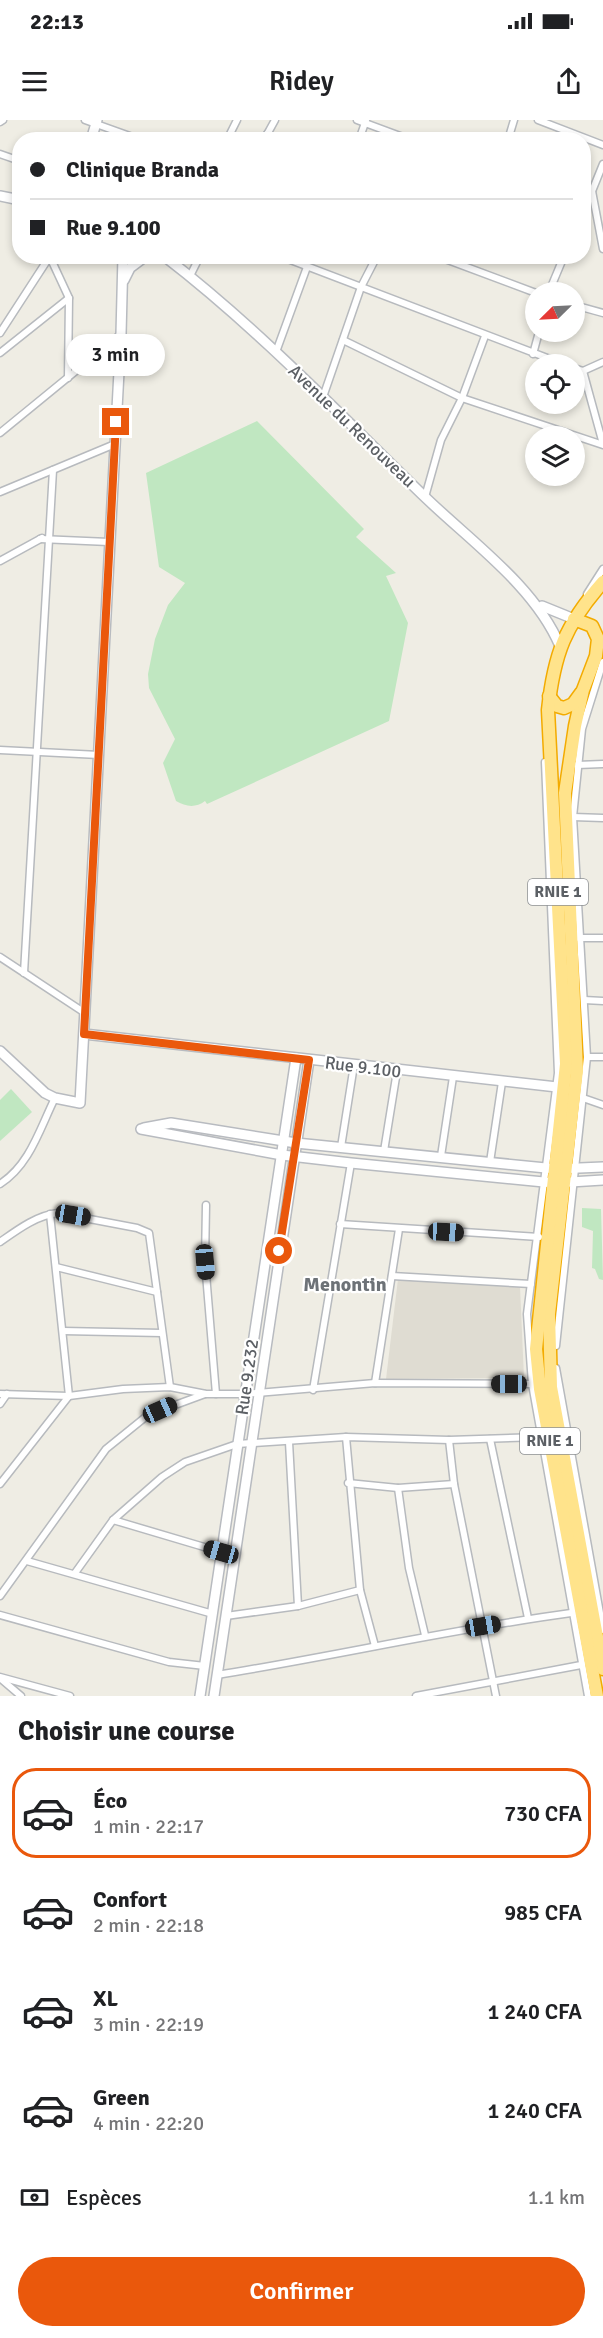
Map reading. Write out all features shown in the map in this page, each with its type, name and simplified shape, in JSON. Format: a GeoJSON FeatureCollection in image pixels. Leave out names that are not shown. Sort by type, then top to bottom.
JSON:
{"type":"FeatureCollection","features":[{"type":"Feature","properties":{"kind":"highway","name":"RNIE 1"},"geometry":{"type":"LineString","coordinates":[[603,582],[577,614],[560,646],[552,671],[548,710],[566,1041],[561,1168],[549,1314],[549,1369],[603,1669]]}},
{"type":"Feature","properties":{"kind":"highway"},"geometry":{"type":"LineString","coordinates":[[577,614],[595,630],[601,663]]}},
{"type":"Feature","properties":{"kind":"highway","name":"RNIE 1"},"geometry":{"type":"LineString","coordinates":[[561,1168],[576,1094],[577,1049],[566,793],[570,752],[583,690],[601,663],[603,641]]}},
{"type":"Feature","properties":{"kind":"highway"},"geometry":{"type":"LineString","coordinates":[[549,696],[556,706],[564,708],[573,704],[583,690]]}},
{"type":"Feature","properties":{"kind":"highway","name":"RNIE 1"},"geometry":{"type":"LineString","coordinates":[[560,1183],[538,1313],[538,1368],[597,1696]]}},
{"type":"Feature","properties":{"kind":"street"},"geometry":{"type":"LineString","coordinates":[[85,120],[97,122],[121,132]]}},
{"type":"Feature","properties":{"kind":"street"},"geometry":{"type":"LineString","coordinates":[[357,120],[391,132]]}},
{"type":"Feature","properties":{"kind":"street"},"geometry":{"type":"LineString","coordinates":[[538,120],[569,132]]}},
{"type":"Feature","properties":{"kind":"street"},"geometry":{"type":"LineString","coordinates":[[603,164],[592,191],[603,249]]}},
{"type":"Feature","properties":{"kind":"street"},"geometry":{"type":"LineString","coordinates":[[591,204],[595,205]]}},
{"type":"Feature","properties":{"kind":"street"},"geometry":{"type":"LineString","coordinates":[[0,333],[45,264]]}},
{"type":"Feature","properties":{"kind":"street"},"geometry":{"type":"LineString","coordinates":[[53,264],[69,298],[68,378]]}},
{"type":"Feature","properties":{"kind":"street"},"geometry":{"type":"LineString","coordinates":[[0,1051],[45,1093],[55,1098],[80,1103],[121,334],[123,264]]}},
{"type":"Feature","properties":{"kind":"street"},"geometry":{"type":"LineString","coordinates":[[122,282],[130,268],[135,264]]}},
{"type":"Feature","properties":{"kind":"street","name":"Avenue du Renouveau"},"geometry":{"type":"LineString","coordinates":[[174,264],[276,352],[535,601],[550,611],[577,614]]}},
{"type":"Feature","properties":{"kind":"street"},"geometry":{"type":"LineString","coordinates":[[190,276],[197,264]]}},
{"type":"Feature","properties":{"kind":"street"},"geometry":{"type":"LineString","coordinates":[[300,264],[533,354],[536,342]]}},
{"type":"Feature","properties":{"kind":"street"},"geometry":{"type":"LineString","coordinates":[[323,397],[372,264]]}},
{"type":"Feature","properties":{"kind":"street"},"geometry":{"type":"LineString","coordinates":[[458,264],[525,289]]}},
{"type":"Feature","properties":{"kind":"street"},"geometry":{"type":"LineString","coordinates":[[553,282],[561,264]]}},
{"type":"Feature","properties":{"kind":"street"},"geometry":{"type":"LineString","coordinates":[[276,352],[307,267]]}},
{"type":"Feature","properties":{"kind":"street"},"geometry":{"type":"LineString","coordinates":[[0,353],[69,298]]}},
{"type":"Feature","properties":{"kind":"street"},"geometry":{"type":"LineString","coordinates":[[585,308],[603,313]]}},
{"type":"Feature","properties":{"kind":"street"},"geometry":{"type":"LineString","coordinates":[[0,433],[121,334]]}},
{"type":"Feature","properties":{"kind":"street"},"geometry":{"type":"LineString","coordinates":[[425,497],[441,440],[462,398],[485,336]]}},
{"type":"Feature","properties":{"kind":"street"},"geometry":{"type":"LineString","coordinates":[[344,340],[462,398],[603,444]]}},
{"type":"Feature","properties":{"kind":"street"},"geometry":{"type":"LineString","coordinates":[[585,370],[603,362]]}},
{"type":"Feature","properties":{"kind":"street"},"geometry":{"type":"LineString","coordinates":[[585,378],[603,444]]}},
{"type":"Feature","properties":{"kind":"street"},"geometry":{"type":"LineString","coordinates":[[0,492],[115,444]]}},
{"type":"Feature","properties":{"kind":"street"},"geometry":{"type":"LineString","coordinates":[[24,974],[35,751],[53,470]]}},
{"type":"Feature","properties":{"kind":"street"},"geometry":{"type":"LineString","coordinates":[[0,561],[40,539],[49,537],[109,542]]}},
{"type":"Feature","properties":{"kind":"street"},"geometry":{"type":"LineString","coordinates":[[577,614],[588,591],[603,569]]}},
{"type":"Feature","properties":{"kind":"street","name":"Avenue du Renouveau"},"geometry":{"type":"LineString","coordinates":[[535,601],[560,646]]}},
{"type":"Feature","properties":{"kind":"street"},"geometry":{"type":"LineString","coordinates":[[561,1168],[583,1098],[587,1057],[573,817],[577,765],[587,711],[601,663]]}},
{"type":"Feature","properties":{"kind":"street"},"geometry":{"type":"LineString","coordinates":[[548,710],[545,770],[561,1168],[556,1372],[603,1630]]}},
{"type":"Feature","properties":{"kind":"street"},"geometry":{"type":"LineString","coordinates":[[0,750],[99,755]]}},
{"type":"Feature","properties":{"kind":"street"},"geometry":{"type":"LineString","coordinates":[[577,765],[603,764]]}},
{"type":"Feature","properties":{"kind":"street"},"geometry":{"type":"LineString","coordinates":[[573,817],[603,818]]}},
{"type":"Feature","properties":{"kind":"street"},"geometry":{"type":"LineString","coordinates":[[579,938],[603,938]]}},
{"type":"Feature","properties":{"kind":"street"},"geometry":{"type":"LineString","coordinates":[[0,957],[85,1013]]}},
{"type":"Feature","properties":{"kind":"street"},"geometry":{"type":"LineString","coordinates":[[584,1000],[603,1001]]}},
{"type":"Feature","properties":{"kind":"street","name":"Rue 9.100"},"geometry":{"type":"LineString","coordinates":[[84,1034],[397,1071],[557,1087]]}},
{"type":"Feature","properties":{"kind":"street"},"geometry":{"type":"LineString","coordinates":[[587,1057],[603,1058]]}},
{"type":"Feature","properties":{"kind":"street","name":"Rue 9.232"},"geometry":{"type":"LineString","coordinates":[[200,1696],[296,1058]]}},
{"type":"Feature","properties":{"kind":"street","name":"Rue 9.232"},"geometry":{"type":"LineString","coordinates":[[214,1696],[257,1393],[309,1060]]}},
{"type":"Feature","properties":{"kind":"street"},"geometry":{"type":"LineString","coordinates":[[341,1147],[354,1065]]}},
{"type":"Feature","properties":{"kind":"street"},"geometry":{"type":"LineString","coordinates":[[384,1152],[397,1071]]}},
{"type":"Feature","properties":{"kind":"street"},"geometry":{"type":"LineString","coordinates":[[441,1156],[453,1077]]}},
{"type":"Feature","properties":{"kind":"street"},"geometry":{"type":"LineString","coordinates":[[490,1162],[502,1082]]}},
{"type":"Feature","properties":{"kind":"street"},"geometry":{"type":"LineString","coordinates":[[0,1184],[12,1176],[24,1162],[55,1098]]}},
{"type":"Feature","properties":{"kind":"street"},"geometry":{"type":"LineString","coordinates":[[583,1098],[603,1105]]}},
{"type":"Feature","properties":{"kind":"street"},"geometry":{"type":"LineString","coordinates":[[603,1167],[561,1168],[384,1152],[296,1143],[171,1123],[141,1128],[282,1155],[351,1163],[560,1183],[603,1180]]}},
{"type":"Feature","properties":{"kind":"street"},"geometry":{"type":"LineString","coordinates":[[214,1143],[216,1130]]}},
{"type":"Feature","properties":{"kind":"street"},"geometry":{"type":"LineString","coordinates":[[313,1390],[351,1163]]}},
{"type":"Feature","properties":{"kind":"street"},"geometry":{"type":"LineString","coordinates":[[560,1183],[539,1237],[527,1314],[532,1384],[580,1665],[588,1696]]}},
{"type":"Feature","properties":{"kind":"street"},"geometry":{"type":"LineString","coordinates":[[206,1205],[205,1262],[216,1394]]}},
{"type":"Feature","properties":{"kind":"street"},"geometry":{"type":"LineString","coordinates":[[0,1484],[69,1396],[50,1214]]}},
{"type":"Feature","properties":{"kind":"street"},"geometry":{"type":"LineString","coordinates":[[0,1242],[50,1214],[81,1216],[137,1228],[149,1233],[170,1387]]}},
{"type":"Feature","properties":{"kind":"street"},"geometry":{"type":"LineString","coordinates":[[340,1224],[539,1237]]}},
{"type":"Feature","properties":{"kind":"street"},"geometry":{"type":"LineString","coordinates":[[375,1383],[399,1229]]}},
{"type":"Feature","properties":{"kind":"street"},"geometry":{"type":"LineString","coordinates":[[56,1267],[157,1292]]}},
{"type":"Feature","properties":{"kind":"street"},"geometry":{"type":"LineString","coordinates":[[392,1276],[531,1284]]}},
{"type":"Feature","properties":{"kind":"street"},"geometry":{"type":"LineString","coordinates":[[63,1331],[162,1333]]}},
{"type":"Feature","properties":{"kind":"street"},"geometry":{"type":"LineString","coordinates":[[0,1404],[4,1394],[69,1396],[123,1389],[170,1387],[206,1394],[244,1394],[375,1383],[532,1384]]}},
{"type":"Feature","properties":{"kind":"street"},"geometry":{"type":"LineString","coordinates":[[0,1596],[27,1561],[94,1463],[121,1434],[148,1415],[206,1394]]}},
{"type":"Feature","properties":{"kind":"street"},"geometry":{"type":"LineString","coordinates":[[75,1573],[113,1520],[173,1469],[185,1462],[237,1444],[346,1437],[449,1440],[541,1437]]}},
{"type":"Feature","properties":{"kind":"street"},"geometry":{"type":"LineString","coordinates":[[346,1437],[348,1483],[360,1590],[375,1646]]}},
{"type":"Feature","properties":{"kind":"street"},"geometry":{"type":"LineString","coordinates":[[490,1439],[528,1618]]}},
{"type":"Feature","properties":{"kind":"street"},"geometry":{"type":"LineString","coordinates":[[449,1440],[454,1484],[496,1696]]}},
{"type":"Feature","properties":{"kind":"street"},"geometry":{"type":"LineString","coordinates":[[289,1442],[298,1606]]}},
{"type":"Feature","properties":{"kind":"street"},"geometry":{"type":"LineString","coordinates":[[348,1483],[399,1488],[454,1484]]}},
{"type":"Feature","properties":{"kind":"street"},"geometry":{"type":"LineString","coordinates":[[399,1488],[409,1568],[425,1635]]}},
{"type":"Feature","properties":{"kind":"street"},"geometry":{"type":"LineString","coordinates":[[113,1520],[221,1552]]}},
{"type":"Feature","properties":{"kind":"street"},"geometry":{"type":"LineString","coordinates":[[27,1561],[213,1614]]}},
{"type":"Feature","properties":{"kind":"street"},"geometry":{"type":"LineString","coordinates":[[226,1617],[298,1606],[360,1590]]}},
{"type":"Feature","properties":{"kind":"street"},"geometry":{"type":"LineString","coordinates":[[217,1675],[425,1635],[571,1613]]}},
{"type":"Feature","properties":{"kind":"street"},"geometry":{"type":"LineString","coordinates":[[0,1615],[170,1662],[205,1666]]}},
{"type":"Feature","properties":{"kind":"street"},"geometry":{"type":"LineString","coordinates":[[416,1696],[580,1665]]}},
{"type":"Feature","properties":{"kind":"street"},"geometry":{"type":"LineString","coordinates":[[0,1678],[21,1696]]}},
{"type":"Feature","properties":{"kind":"street"},"geometry":{"type":"LineString","coordinates":[[0,1678],[70,1696]]}},
{"type":"Feature","properties":{"kind":"shaded area"},"geometry":{"type":"Polygon","coordinates":[[[398,1279],[520,1287],[524,1378],[386,1379],[398,1279]]]}},
{"type":"Feature","properties":{"kind":"green space"},"geometry":{"type":"Polygon","coordinates":[[[257,421],[364,529],[356,537],[396,573],[386,576],[408,623],[389,721],[207,804],[205,801],[195,806],[183,805],[176,801],[163,763],[175,739],[149,688],[148,674],[155,639],[168,605],[185,583],[159,567],[146,473],[257,421]]]}},
{"type":"Feature","properties":{"kind":"green space"},"geometry":{"type":"Polygon","coordinates":[[[11,1089],[32,1112],[0,1141],[0,1100],[11,1089]]]}},
{"type":"Feature","properties":{"kind":"green space"},"geometry":{"type":"Polygon","coordinates":[[[582,1208],[601,1209],[603,1280],[599,1279],[595,1269],[592,1268],[593,1231],[582,1227],[582,1208]]]}},
{"type":"Feature","properties":{"kind":"district","name":"Menontin"},"geometry":{"type":"Point","coordinates":[345,1284]}},
{"type":"Feature","properties":{"kind":"route"},"geometry":{"type":"LineString","coordinates":[[116,422],[84,1034],[309,1060],[279,1251]]}}]}
